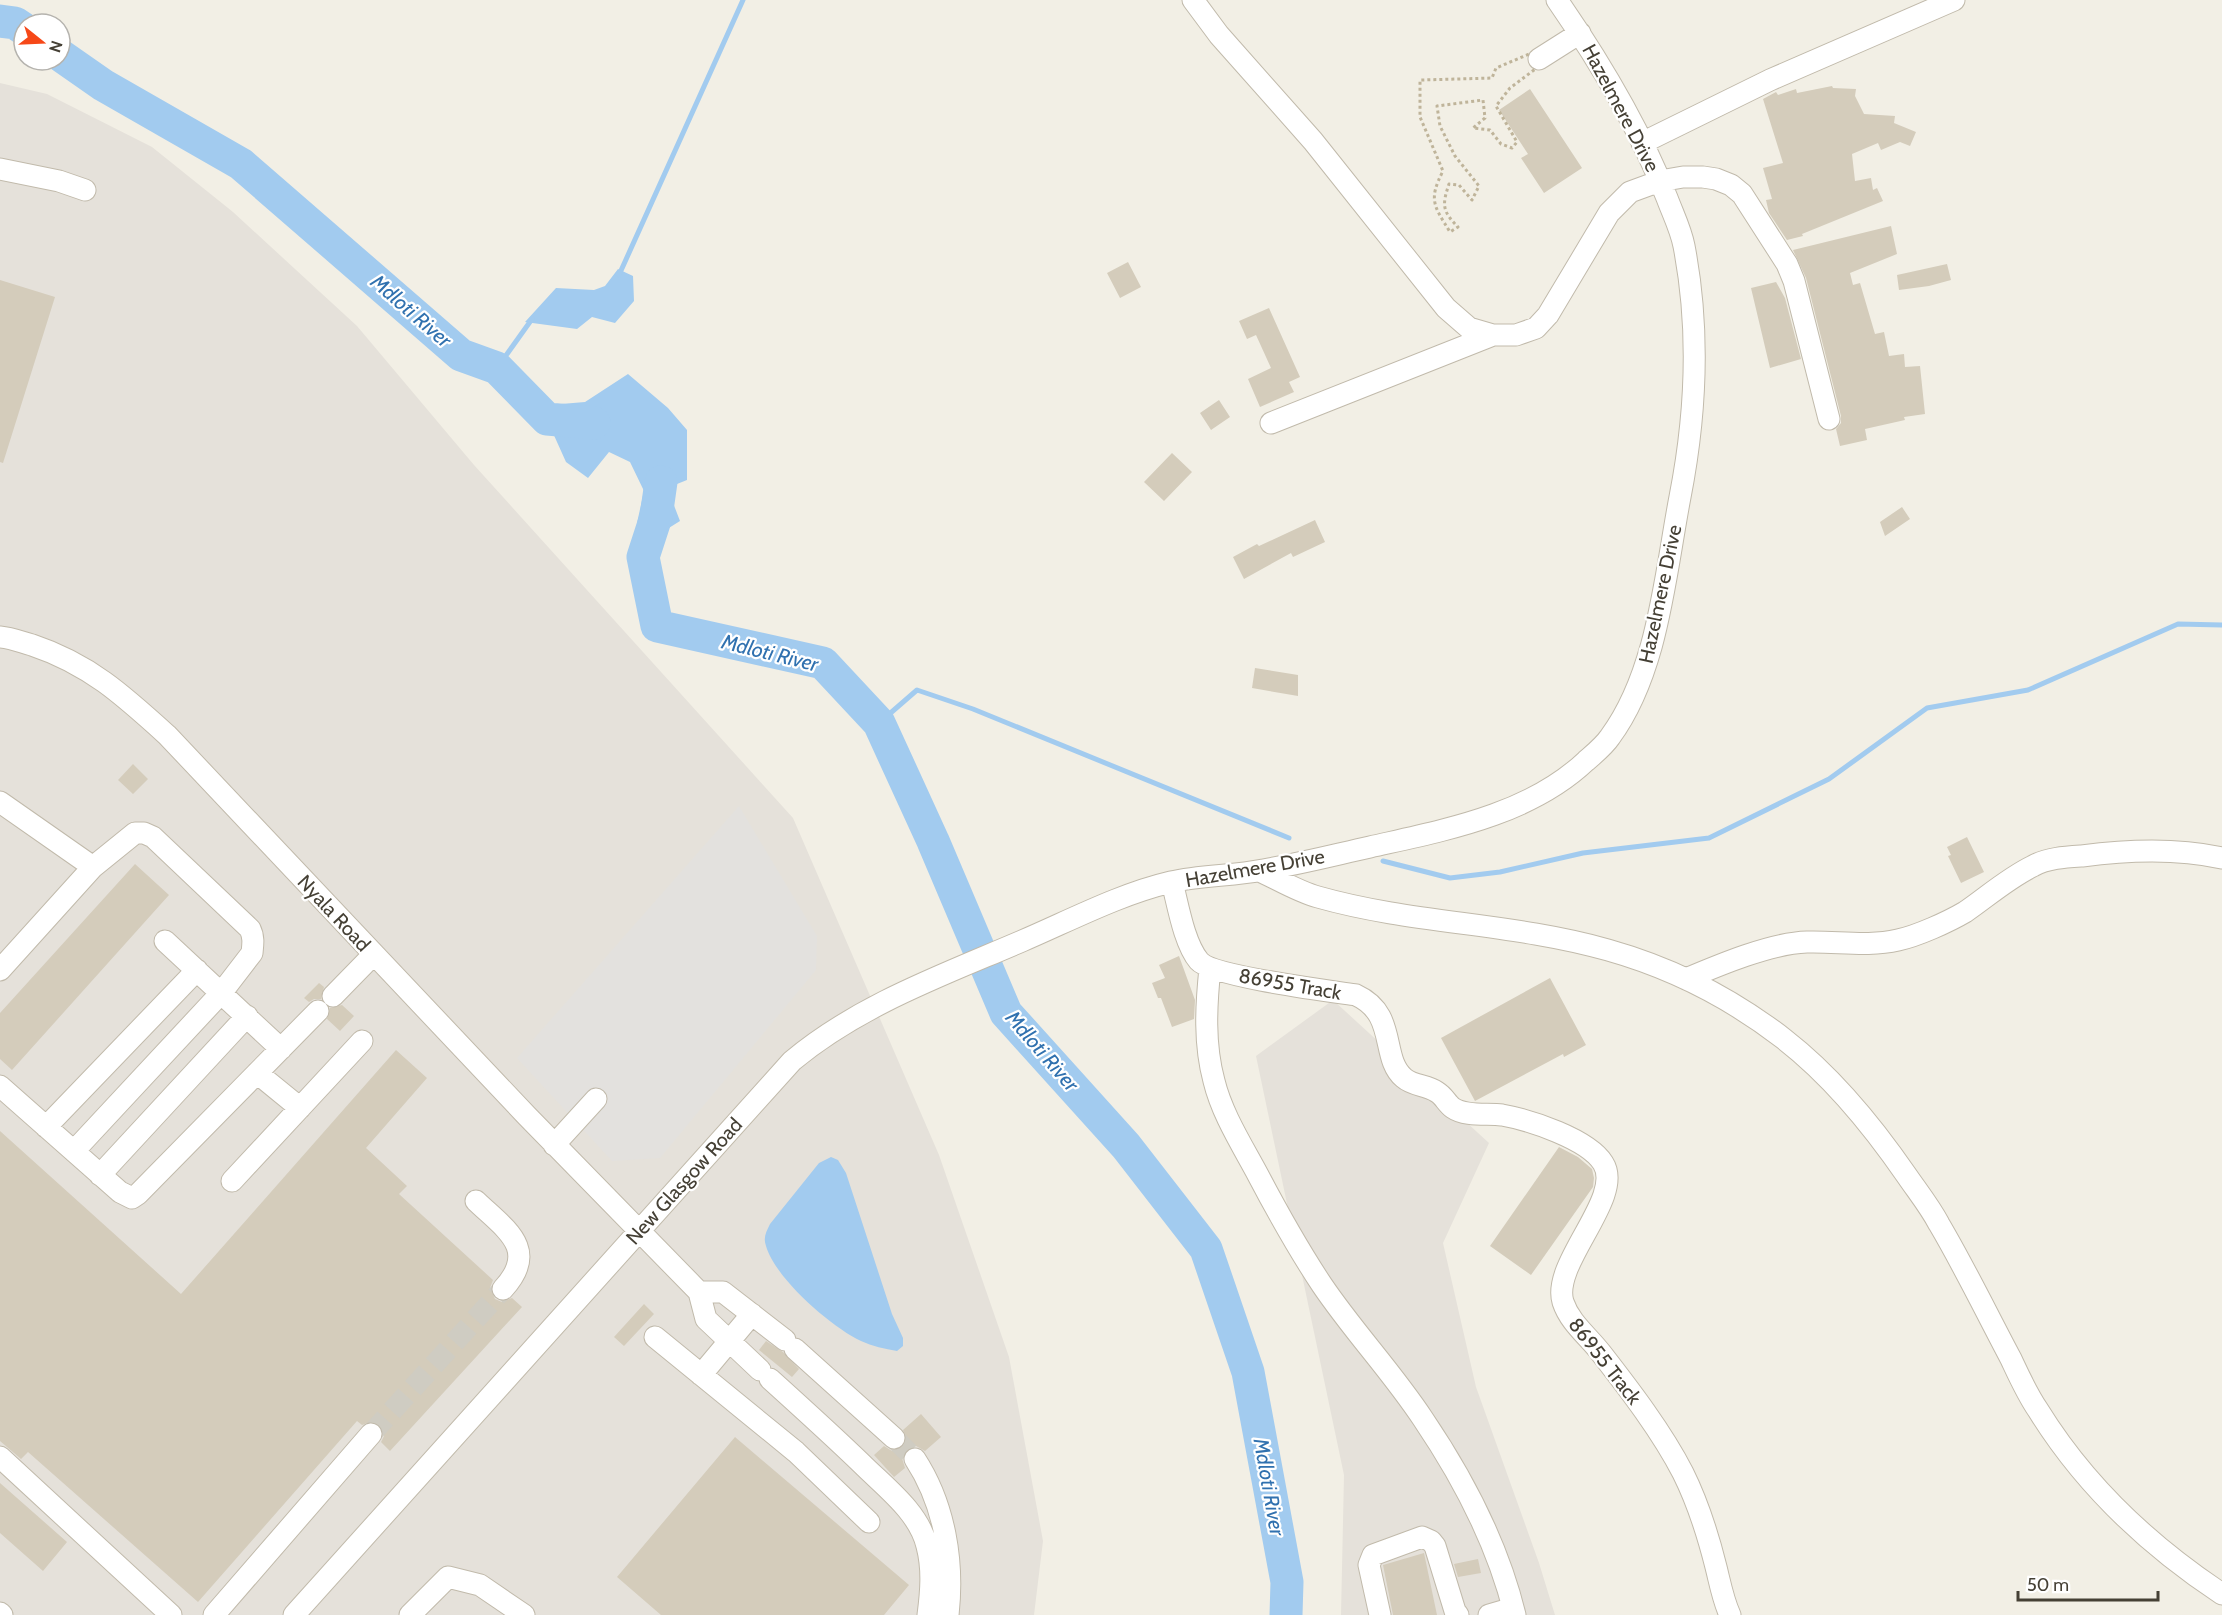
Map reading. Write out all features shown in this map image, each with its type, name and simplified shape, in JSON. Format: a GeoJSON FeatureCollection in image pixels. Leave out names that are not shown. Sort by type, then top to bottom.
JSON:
{"type":"FeatureCollection","features":[{"type":"Feature","properties":{"kind":"street"},"geometry":{"type":"LineString","coordinates":[[1193,0],[1219,35],[1313,141],[1446,308],[1469,328],[1493,335],[1516,335],[1536,328],[1548,315],[1609,213],[1630,192],[1683,177],[1703,177],[1731,185],[1742,194],[1780,251],[1794,281],[1829,419]]}},
{"type":"Feature","properties":{"kind":"street","name":"Hazelmere Drive"},"geometry":{"type":"LineString","coordinates":[[1172,882],[1260,871],[1452,828],[1529,800],[1571,776],[1608,741],[1633,701],[1651,650],[1689,449],[1694,382],[1692,305],[1683,242],[1660,182],[1632,120],[1580,33],[1557,0]]}},
{"type":"Feature","properties":{"kind":"street"},"geometry":{"type":"LineString","coordinates":[[1642,143],[1770,80],[1954,0]]}},
{"type":"Feature","properties":{"kind":"street","name":"Hazelmere Drive"},"geometry":{"type":"LineString","coordinates":[[1539,59],[1580,33]]}},
{"type":"Feature","properties":{"kind":"street"},"geometry":{"type":"LineString","coordinates":[[0,169],[59,181],[86,190]]}},
{"type":"Feature","properties":{"kind":"street"},"geometry":{"type":"LineString","coordinates":[[1271,423],[1493,335]]}},
{"type":"Feature","properties":{"kind":"street","name":"Nyala Road"},"geometry":{"type":"LineString","coordinates":[[0,637],[48,651],[88,669],[125,697],[166,735],[555,1145],[699,1292]]}},
{"type":"Feature","properties":{"kind":"street"},"geometry":{"type":"LineString","coordinates":[[0,802],[93,867]]}},
{"type":"Feature","properties":{"kind":"street"},"geometry":{"type":"LineString","coordinates":[[0,970],[93,867],[135,833],[144,833],[153,837],[250,929],[253,935],[252,952],[222,992],[74,1151]]}},
{"type":"Feature","properties":{"kind":"street"},"geometry":{"type":"LineString","coordinates":[[1686,979],[1716,966],[1765,950],[1805,942],[1868,944],[1899,940],[1964,912],[1983,897],[2034,865],[2058,858],[2128,850],[2222,858]]}},
{"type":"Feature","properties":{"kind":"street"},"geometry":{"type":"LineString","coordinates":[[1260,871],[1315,897],[1376,911],[1575,942],[1639,960],[1686,979],[1730,1002],[1786,1040],[1812,1062],[1860,1112],[1938,1221],[2037,1409],[2072,1460],[2108,1501],[2148,1540],[2222,1593]]}},
{"type":"Feature","properties":{"kind":"street"},"geometry":{"type":"LineString","coordinates":[[1172,882],[1191,947],[1199,962],[1210,968],[1206,1005],[1207,1041],[1214,1081],[1224,1110],[1282,1221],[1323,1286],[1423,1418],[1455,1470],[1500,1565],[1514,1612],[1489,1615]]}},
{"type":"Feature","properties":{"kind":"street","name":"New Glasgow Road"},"geometry":{"type":"LineString","coordinates":[[294,1615],[792,1061],[818,1039],[909,990],[1107,904],[1172,882]]}},
{"type":"Feature","properties":{"kind":"street"},"geometry":{"type":"LineString","coordinates":[[165,941],[281,1049]]}},
{"type":"Feature","properties":{"kind":"street"},"geometry":{"type":"LineString","coordinates":[[0,1086],[100,1175],[132,1198],[374,954]]}},
{"type":"Feature","properties":{"kind":"street","name":"86955 Track"},"geometry":{"type":"LineString","coordinates":[[1210,968],[1232,975],[1356,995],[1365,999],[1383,1022],[1394,1064],[1406,1080],[1437,1092],[1454,1108],[1486,1115],[1502,1115],[1556,1132],[1592,1149],[1603,1163],[1608,1177],[1596,1214],[1564,1274],[1562,1300],[1569,1318],[1596,1346],[1634,1396],[1683,1472],[1703,1519],[1730,1615]]}},
{"type":"Feature","properties":{"kind":"street"},"geometry":{"type":"LineString","coordinates":[[46,1127],[197,970]]}},
{"type":"Feature","properties":{"kind":"street"},"geometry":{"type":"LineString","coordinates":[[100,1175],[247,1016]]}},
{"type":"Feature","properties":{"kind":"street"},"geometry":{"type":"LineString","coordinates":[[232,1181],[363,1041]]}},
{"type":"Feature","properties":{"kind":"street"},"geometry":{"type":"LineString","coordinates":[[258,1072],[300,1108]]}},
{"type":"Feature","properties":{"kind":"street"},"geometry":{"type":"LineString","coordinates":[[555,1145],[596,1098]]}},
{"type":"Feature","properties":{"kind":"street"},"geometry":{"type":"LineString","coordinates":[[476,1201],[512,1236],[518,1246],[519,1256],[515,1277],[503,1289]]}},
{"type":"Feature","properties":{"kind":"street"},"geometry":{"type":"LineString","coordinates":[[894,1438],[790,1345],[723,1292],[699,1292],[706,1319],[823,1426],[900,1502],[918,1524],[927,1545],[930,1566],[932,1590],[928,1615]]}},
{"type":"Feature","properties":{"kind":"street"},"geometry":{"type":"LineString","coordinates":[[701,1375],[752,1314]]}},
{"type":"Feature","properties":{"kind":"street"},"geometry":{"type":"LineString","coordinates":[[655,1337],[796,1452],[869,1522]]}},
{"type":"Feature","properties":{"kind":"street"},"geometry":{"type":"LineString","coordinates":[[214,1615],[371,1434]]}},
{"type":"Feature","properties":{"kind":"street"},"geometry":{"type":"LineString","coordinates":[[0,1457],[171,1615]]}},
{"type":"Feature","properties":{"kind":"street"},"geometry":{"type":"LineString","coordinates":[[915,1459],[930,1484],[944,1527],[951,1594],[948,1615]]}},
{"type":"Feature","properties":{"kind":"street"},"geometry":{"type":"LineString","coordinates":[[1380,1615],[1369,1565],[1370,1559],[1377,1553],[1422,1537],[1431,1541],[1435,1546],[1458,1615]]}},
{"type":"Feature","properties":{"kind":"street"},"geometry":{"type":"LineString","coordinates":[[410,1615],[448,1577],[480,1584],[524,1615]]}},
{"type":"Feature","properties":{"kind":"path"},"geometry":{"type":"LineString","coordinates":[[1534,52],[1539,59],[1542,64],[1510,87],[1496,106],[1517,142],[1512,148],[1501,144],[1490,130],[1473,128],[1485,118],[1483,100],[1437,106],[1440,126],[1455,156],[1479,186],[1472,200],[1459,185],[1449,184],[1444,201],[1447,216],[1458,227],[1450,232],[1433,199],[1435,186],[1443,171],[1420,117],[1420,80],[1492,78],[1496,68],[1534,52]]}},
{"type":"Feature","properties":{"kind":"shaded area"},"geometry":{"type":"Polygon","coordinates":[[[0,83],[47,94],[152,147],[233,212],[357,326],[474,465],[793,818],[939,1155],[1009,1357],[1043,1541],[1034,1615],[0,1615],[0,83]]]}},
{"type":"Feature","properties":{"kind":"shaded area"},"geometry":{"type":"Polygon","coordinates":[[[739,806],[817,936],[816,970],[660,1158],[612,1161],[517,1058],[739,806]]]}},
{"type":"Feature","properties":{"kind":"shaded area"},"geometry":{"type":"Polygon","coordinates":[[[1333,1000],[1489,1143],[1443,1243],[1476,1387],[1539,1563],[1555,1615],[1341,1615],[1344,1475],[1256,1056],[1333,1000]]]}},
{"type":"Feature","properties":{"kind":"water"},"geometry":{"type":"Polygon","coordinates":[[[618,269],[633,276],[634,301],[615,323],[592,317],[577,329],[525,322],[556,288],[594,290],[605,286],[618,269]]]}},
{"type":"Feature","properties":{"kind":"water"},"geometry":{"type":"Polygon","coordinates":[[[628,374],[668,408],[687,430],[687,480],[672,486],[670,495],[680,521],[664,531],[637,523],[644,491],[630,462],[609,452],[588,478],[566,462],[548,422],[561,404],[585,402],[628,374]]]}},
{"type":"Feature","properties":{"kind":"water"},"geometry":{"type":"Polygon","coordinates":[[[831,1157],[838,1160],[846,1173],[892,1314],[903,1338],[903,1346],[897,1351],[861,1341],[820,1313],[780,1272],[766,1246],[766,1232],[770,1224],[819,1163],[831,1157]]]}},
{"type":"Feature","properties":{"kind":"building"},"geometry":{"type":"Polygon","coordinates":[[[1832,86],[1833,88],[1856,89],[1855,96],[1864,114],[1895,116],[1894,123],[1916,132],[1910,146],[1900,142],[1881,150],[1878,143],[1852,154],[1855,181],[1871,178],[1873,190],[1877,188],[1883,201],[1802,234],[1803,236],[1787,240],[1769,213],[1766,200],[1772,199],[1763,168],[1783,163],[1763,99],[1776,92],[1778,95],[1796,89],[1797,93],[1832,86]]]}},
{"type":"Feature","properties":{"kind":"building"},"geometry":{"type":"Polygon","coordinates":[[[1530,89],[1582,168],[1544,193],[1521,158],[1528,154],[1499,110],[1530,89]]]}},
{"type":"Feature","properties":{"kind":"building"},"geometry":{"type":"Polygon","coordinates":[[[1891,226],[1897,254],[1850,273],[1853,285],[1860,283],[1875,334],[1884,332],[1889,356],[1904,354],[1905,367],[1920,366],[1925,414],[1904,417],[1905,420],[1865,429],[1867,440],[1840,446],[1836,429],[1841,423],[1841,416],[1806,278],[1793,250],[1891,226]]]}},
{"type":"Feature","properties":{"kind":"building"},"geometry":{"type":"Polygon","coordinates":[[[1128,262],[1141,287],[1120,298],[1107,273],[1128,262]]]}},
{"type":"Feature","properties":{"kind":"building"},"geometry":{"type":"Polygon","coordinates":[[[1947,264],[1951,280],[1899,290],[1897,275],[1947,264]]]}},
{"type":"Feature","properties":{"kind":"building"},"geometry":{"type":"Polygon","coordinates":[[[0,280],[55,297],[3,463],[0,462],[0,280]]]}},
{"type":"Feature","properties":{"kind":"building"},"geometry":{"type":"Polygon","coordinates":[[[1776,282],[1785,298],[1801,359],[1770,368],[1751,288],[1776,282]]]}},
{"type":"Feature","properties":{"kind":"building"},"geometry":{"type":"Polygon","coordinates":[[[1269,308],[1300,377],[1289,382],[1294,392],[1260,407],[1248,379],[1271,368],[1256,335],[1247,339],[1239,321],[1269,308]]]}},
{"type":"Feature","properties":{"kind":"building"},"geometry":{"type":"Polygon","coordinates":[[[1219,400],[1230,417],[1211,430],[1200,413],[1219,400]]]}},
{"type":"Feature","properties":{"kind":"building"},"geometry":{"type":"Polygon","coordinates":[[[1172,453],[1192,472],[1164,501],[1144,482],[1172,453]]]}},
{"type":"Feature","properties":{"kind":"building"},"geometry":{"type":"Polygon","coordinates":[[[1902,507],[1910,519],[1885,536],[1880,522],[1902,507]]]}},
{"type":"Feature","properties":{"kind":"building"},"geometry":{"type":"Polygon","coordinates":[[[1315,520],[1325,542],[1293,557],[1291,553],[1244,579],[1233,557],[1257,544],[1259,546],[1315,520]]]}},
{"type":"Feature","properties":{"kind":"building"},"geometry":{"type":"Polygon","coordinates":[[[1255,668],[1298,675],[1298,696],[1252,688],[1255,668]]]}},
{"type":"Feature","properties":{"kind":"building"},"geometry":{"type":"Polygon","coordinates":[[[133,764],[148,779],[133,794],[118,780],[133,764]]]}},
{"type":"Feature","properties":{"kind":"building"},"geometry":{"type":"Polygon","coordinates":[[[1967,837],[1984,872],[1961,883],[1948,856],[1951,855],[1947,847],[1967,837]]]}},
{"type":"Feature","properties":{"kind":"building"},"geometry":{"type":"Polygon","coordinates":[[[135,864],[169,895],[12,1070],[0,1059],[0,1013],[135,864]]]}},
{"type":"Feature","properties":{"kind":"building"},"geometry":{"type":"Polygon","coordinates":[[[1179,956],[1195,1000],[1194,1019],[1172,1027],[1161,998],[1158,998],[1152,983],[1165,978],[1159,965],[1179,956]]]}},
{"type":"Feature","properties":{"kind":"building"},"geometry":{"type":"Polygon","coordinates":[[[1550,978],[1586,1045],[1564,1057],[1563,1054],[1475,1101],[1441,1038],[1550,978]]]}},
{"type":"Feature","properties":{"kind":"building"},"geometry":{"type":"Polygon","coordinates":[[[319,983],[324,987],[321,999],[309,1002],[304,998],[319,983]]]}},
{"type":"Feature","properties":{"kind":"building"},"geometry":{"type":"Polygon","coordinates":[[[342,1005],[354,1016],[340,1031],[327,1019],[330,1008],[342,1005]]]}},
{"type":"Feature","properties":{"kind":"building"},"geometry":{"type":"Polygon","coordinates":[[[396,1050],[427,1078],[366,1148],[407,1186],[399,1194],[493,1280],[490,1288],[495,1299],[502,1302],[512,1298],[522,1307],[390,1451],[381,1442],[384,1436],[380,1425],[373,1421],[362,1425],[357,1421],[198,1602],[28,1452],[21,1459],[0,1441],[0,1131],[181,1294],[396,1050]]]}},
{"type":"Feature","properties":{"kind":"building"},"geometry":{"type":"Polygon","coordinates":[[[1559,1147],[1578,1157],[1592,1169],[1593,1187],[1531,1275],[1490,1246],[1559,1147]]]}},
{"type":"Feature","properties":{"kind":"building"},"geometry":{"type":"Polygon","coordinates":[[[644,1304],[654,1314],[624,1346],[614,1337],[644,1304]]]}},
{"type":"Feature","properties":{"kind":"building"},"geometry":{"type":"Polygon","coordinates":[[[766,1341],[783,1352],[799,1369],[792,1377],[759,1350],[766,1341]]]}},
{"type":"Feature","properties":{"kind":"building"},"geometry":{"type":"Polygon","coordinates":[[[921,1414],[941,1437],[925,1451],[916,1446],[908,1448],[902,1458],[905,1468],[894,1477],[874,1455],[884,1446],[892,1451],[903,1447],[907,1440],[903,1430],[921,1414]]]}},
{"type":"Feature","properties":{"kind":"building"},"geometry":{"type":"Polygon","coordinates":[[[735,1437],[909,1585],[884,1615],[661,1615],[617,1577],[735,1437]]]}},
{"type":"Feature","properties":{"kind":"building"},"geometry":{"type":"Polygon","coordinates":[[[0,1483],[67,1542],[43,1571],[0,1533],[0,1483]]]}},
{"type":"Feature","properties":{"kind":"building"},"geometry":{"type":"Polygon","coordinates":[[[1424,1553],[1437,1615],[1393,1615],[1383,1565],[1424,1553]]]}},
{"type":"Feature","properties":{"kind":"building"},"geometry":{"type":"Polygon","coordinates":[[[1478,1559],[1481,1573],[1458,1577],[1454,1564],[1478,1559]]]}},
{"type":"Feature","properties":{"kind":"waterway"},"geometry":{"type":"LineString","coordinates":[[619,275],[743,0]]}},
{"type":"Feature","properties":{"kind":"waterway","name":"Mdloti River"},"geometry":{"type":"LineString","coordinates":[[0,21],[12,23]]}},
{"type":"Feature","properties":{"kind":"waterway","name":"Mdloti River"},"geometry":{"type":"LineString","coordinates":[[72,63],[103,85],[241,164],[461,355],[497,368],[547,419],[594,423]]}},
{"type":"Feature","properties":{"kind":"waterway"},"geometry":{"type":"LineString","coordinates":[[497,368],[532,319]]}},
{"type":"Feature","properties":{"kind":"waterway","name":"Mdloti River"},"geometry":{"type":"LineString","coordinates":[[661,482],[656,517],[643,557],[657,626],[823,663],[879,723],[933,841],[1006,1013],[1126,1146],[1206,1249],[1248,1372],[1287,1582],[1286,1615]]}},
{"type":"Feature","properties":{"kind":"waterway"},"geometry":{"type":"LineString","coordinates":[[1383,861],[1450,878],[1500,872],[1583,853],[1709,838],[1829,779],[1927,708],[2028,690],[2178,624],[2222,625]]}},
{"type":"Feature","properties":{"kind":"waterway"},"geometry":{"type":"LineString","coordinates":[[879,723],[917,690],[973,709],[1289,838]]}},
{"type":"Feature","properties":{"kind":"tunnel"},"geometry":{"type":"LineString","coordinates":[[371,1434],[503,1289]]}},
{"type":"Feature","properties":{"kind":"tunnel"},"geometry":{"type":"LineString","coordinates":[[894,1438],[915,1459]]}}]}
